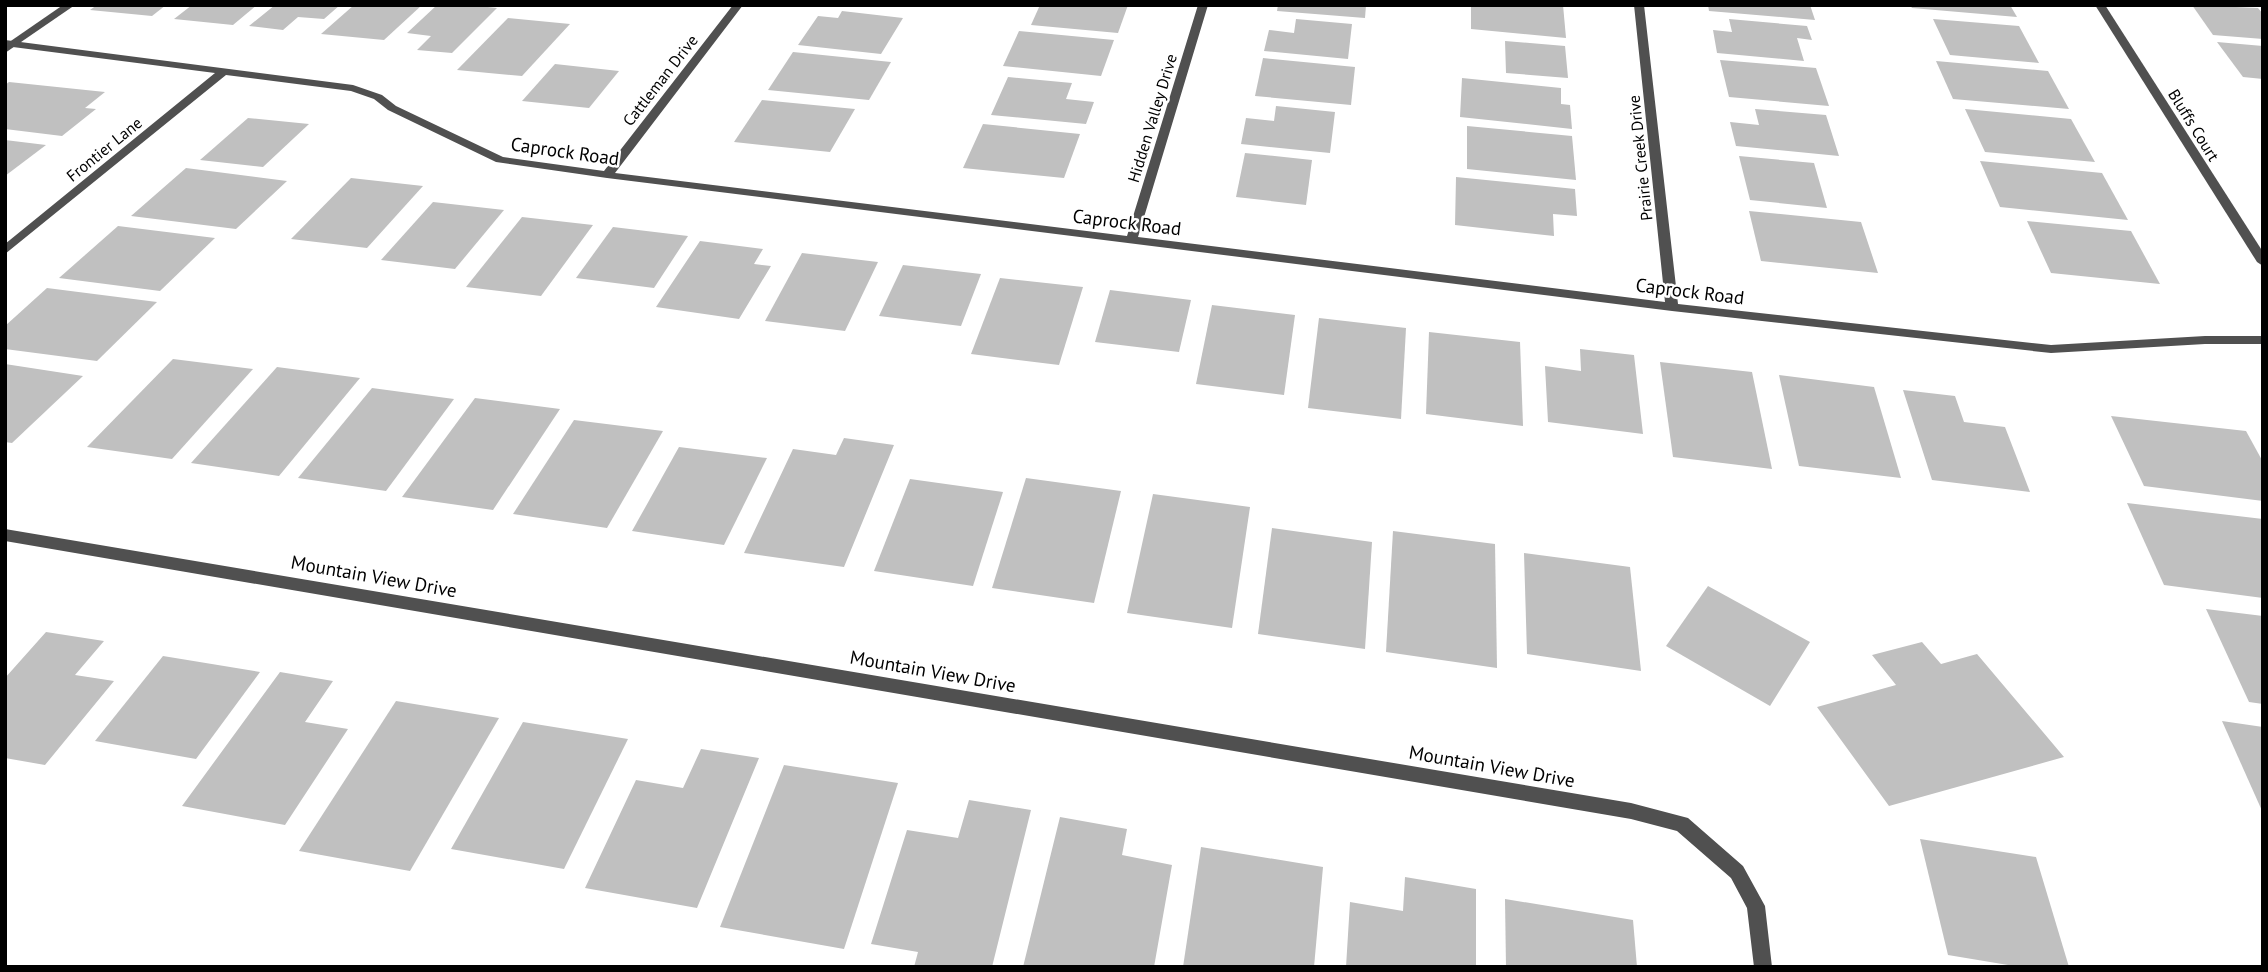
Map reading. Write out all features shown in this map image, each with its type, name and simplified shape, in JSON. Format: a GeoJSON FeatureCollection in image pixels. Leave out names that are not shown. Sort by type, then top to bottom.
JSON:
{"type":"FeatureCollection","features":[{"type":"Feature","properties":{"kind":"street"},"geometry":{"type":"LineString","coordinates":[[8,46],[70,5]]}},
{"type":"Feature","properties":{"kind":"street","name":"Cattleman Drive"},"geometry":{"type":"LineString","coordinates":[[607,175],[738,5]]}},
{"type":"Feature","properties":{"kind":"street","name":"Hidden Valley Drive"},"geometry":{"type":"LineString","coordinates":[[1132,240],[1203,5]]}},
{"type":"Feature","properties":{"kind":"street","name":"Prairie Creek Drive"},"geometry":{"type":"LineString","coordinates":[[1639,5],[1672,307]]}},
{"type":"Feature","properties":{"kind":"street","name":"Bluffs Court"},"geometry":{"type":"LineString","coordinates":[[2099,5],[2263,262]]}},
{"type":"Feature","properties":{"kind":"street","name":"Caprock Road"},"geometry":{"type":"LineString","coordinates":[[8,46],[353,88],[377,97],[392,108],[500,160],[607,175],[1672,307],[2051,349],[2205,340],[2263,340]]}},
{"type":"Feature","properties":{"kind":"street","name":"Frontier Lane"},"geometry":{"type":"LineString","coordinates":[[5,250],[223,72]]}},
{"type":"Feature","properties":{"kind":"street","name":"Mountain View Drive"},"geometry":{"type":"LineString","coordinates":[[5,535],[1644,814],[1682,824],[1737,872],[1756,906],[1763,967]]}},
{"type":"Feature","properties":{"kind":"building"},"geometry":{"type":"Polygon","coordinates":[[[97,5],[166,5],[152,16],[90,10],[97,5]]]}},
{"type":"Feature","properties":{"kind":"building"},"geometry":{"type":"Polygon","coordinates":[[[192,5],[257,5],[233,25],[174,19],[192,5]]]}},
{"type":"Feature","properties":{"kind":"building"},"geometry":{"type":"Polygon","coordinates":[[[275,5],[340,5],[324,19],[298,17],[283,30],[249,26],[275,5]]]}},
{"type":"Feature","properties":{"kind":"building"},"geometry":{"type":"Polygon","coordinates":[[[354,5],[422,5],[384,40],[321,34],[354,5]]]}},
{"type":"Feature","properties":{"kind":"building"},"geometry":{"type":"Polygon","coordinates":[[[437,5],[497,8],[452,53],[417,50],[431,36],[407,33],[437,5]]]}},
{"type":"Feature","properties":{"kind":"building"},"geometry":{"type":"Polygon","coordinates":[[[1040,5],[1128,5],[1118,33],[1031,25],[1040,5]]]}},
{"type":"Feature","properties":{"kind":"building"},"geometry":{"type":"Polygon","coordinates":[[[1278,5],[1366,5],[1365,18],[1277,11],[1278,5]]]}},
{"type":"Feature","properties":{"kind":"building"},"geometry":{"type":"Polygon","coordinates":[[[1471,5],[1563,5],[1566,38],[1471,29],[1471,5]]]}},
{"type":"Feature","properties":{"kind":"building"},"geometry":{"type":"Polygon","coordinates":[[[1708,5],[1810,5],[1815,20],[1709,11],[1708,5]]]}},
{"type":"Feature","properties":{"kind":"building"},"geometry":{"type":"Polygon","coordinates":[[[1910,5],[2010,5],[2017,17],[1912,8],[1910,5]]]}},
{"type":"Feature","properties":{"kind":"building"},"geometry":{"type":"Polygon","coordinates":[[[2192,5],[2258,8],[2263,14],[2263,39],[2213,35],[2192,5]]]}},
{"type":"Feature","properties":{"kind":"building"},"geometry":{"type":"Polygon","coordinates":[[[842,11],[903,18],[881,54],[798,45],[818,16],[838,18],[842,11]]]}},
{"type":"Feature","properties":{"kind":"building"},"geometry":{"type":"Polygon","coordinates":[[[508,18],[570,24],[522,76],[457,70],[508,18]]]}},
{"type":"Feature","properties":{"kind":"building"},"geometry":{"type":"Polygon","coordinates":[[[1296,19],[1352,24],[1348,59],[1264,51],[1269,30],[1294,33],[1296,19]]]}},
{"type":"Feature","properties":{"kind":"building"},"geometry":{"type":"Polygon","coordinates":[[[1729,19],[1807,26],[1812,40],[1797,38],[1804,61],[1717,53],[1713,30],[1732,32],[1729,19]]]}},
{"type":"Feature","properties":{"kind":"building"},"geometry":{"type":"Polygon","coordinates":[[[1933,19],[2019,26],[2039,63],[1950,55],[1933,19]]]}},
{"type":"Feature","properties":{"kind":"building"},"geometry":{"type":"Polygon","coordinates":[[[1019,31],[1114,40],[1101,76],[1003,66],[1019,31]]]}},
{"type":"Feature","properties":{"kind":"building"},"geometry":{"type":"Polygon","coordinates":[[[1505,41],[1565,46],[1568,78],[1506,73],[1505,41]]]}},
{"type":"Feature","properties":{"kind":"building"},"geometry":{"type":"Polygon","coordinates":[[[2217,42],[2263,46],[2263,79],[2243,77],[2217,42]]]}},
{"type":"Feature","properties":{"kind":"building"},"geometry":{"type":"Polygon","coordinates":[[[793,52],[891,62],[869,100],[768,90],[793,52]]]}},
{"type":"Feature","properties":{"kind":"building"},"geometry":{"type":"Polygon","coordinates":[[[1263,58],[1355,67],[1351,105],[1255,96],[1263,58]]]}},
{"type":"Feature","properties":{"kind":"building"},"geometry":{"type":"Polygon","coordinates":[[[1720,60],[1816,68],[1829,106],[1729,97],[1720,60]]]}},
{"type":"Feature","properties":{"kind":"building"},"geometry":{"type":"Polygon","coordinates":[[[1936,61],[2048,71],[2069,109],[1953,99],[1936,61]]]}},
{"type":"Feature","properties":{"kind":"building"},"geometry":{"type":"Polygon","coordinates":[[[555,64],[619,71],[589,108],[522,101],[555,64]]]}},
{"type":"Feature","properties":{"kind":"building"},"geometry":{"type":"Polygon","coordinates":[[[1008,77],[1072,83],[1066,99],[1094,102],[1086,124],[991,115],[1008,77]]]}},
{"type":"Feature","properties":{"kind":"building"},"geometry":{"type":"Polygon","coordinates":[[[1462,78],[1561,88],[1561,104],[1570,105],[1572,129],[1460,117],[1462,78]]]}},
{"type":"Feature","properties":{"kind":"building"},"geometry":{"type":"Polygon","coordinates":[[[9,82],[105,92],[85,108],[96,109],[62,136],[5,129],[5,85],[9,82]]]}},
{"type":"Feature","properties":{"kind":"building"},"geometry":{"type":"Polygon","coordinates":[[[762,100],[855,109],[830,152],[734,142],[762,100]]]}},
{"type":"Feature","properties":{"kind":"building"},"geometry":{"type":"Polygon","coordinates":[[[1276,106],[1335,112],[1330,153],[1241,144],[1246,118],[1274,121],[1276,106]]]}},
{"type":"Feature","properties":{"kind":"building"},"geometry":{"type":"Polygon","coordinates":[[[1755,109],[1826,115],[1839,156],[1736,146],[1730,122],[1759,125],[1755,109]]]}},
{"type":"Feature","properties":{"kind":"building"},"geometry":{"type":"Polygon","coordinates":[[[1965,109],[2071,119],[2095,162],[1985,152],[1965,109]]]}},
{"type":"Feature","properties":{"kind":"building"},"geometry":{"type":"Polygon","coordinates":[[[248,118],[309,124],[263,167],[200,160],[248,118]]]}},
{"type":"Feature","properties":{"kind":"building"},"geometry":{"type":"Polygon","coordinates":[[[983,124],[1080,134],[1064,178],[963,168],[983,124]]]}},
{"type":"Feature","properties":{"kind":"building"},"geometry":{"type":"Polygon","coordinates":[[[1467,126],[1572,136],[1576,180],[1467,169],[1467,126]]]}},
{"type":"Feature","properties":{"kind":"building"},"geometry":{"type":"Polygon","coordinates":[[[5,140],[46,145],[5,176],[5,140]]]}},
{"type":"Feature","properties":{"kind":"building"},"geometry":{"type":"Polygon","coordinates":[[[1245,153],[1312,160],[1306,205],[1236,197],[1245,153]]]}},
{"type":"Feature","properties":{"kind":"building"},"geometry":{"type":"Polygon","coordinates":[[[1739,156],[1814,163],[1827,208],[1750,200],[1739,156]]]}},
{"type":"Feature","properties":{"kind":"building"},"geometry":{"type":"Polygon","coordinates":[[[1980,161],[2102,173],[2128,220],[2000,207],[1980,161]]]}},
{"type":"Feature","properties":{"kind":"building"},"geometry":{"type":"Polygon","coordinates":[[[186,168],[287,181],[236,229],[131,216],[186,168]]]}},
{"type":"Feature","properties":{"kind":"building"},"geometry":{"type":"Polygon","coordinates":[[[1456,177],[1575,189],[1577,216],[1553,214],[1554,236],[1455,225],[1456,177]]]}},
{"type":"Feature","properties":{"kind":"building"},"geometry":{"type":"Polygon","coordinates":[[[351,178],[423,186],[367,248],[291,239],[351,178]]]}},
{"type":"Feature","properties":{"kind":"building"},"geometry":{"type":"Polygon","coordinates":[[[433,202],[504,210],[455,269],[381,260],[433,202]]]}},
{"type":"Feature","properties":{"kind":"building"},"geometry":{"type":"Polygon","coordinates":[[[1749,211],[1861,222],[1878,273],[1761,261],[1749,211]]]}},
{"type":"Feature","properties":{"kind":"building"},"geometry":{"type":"Polygon","coordinates":[[[522,217],[593,225],[541,296],[466,287],[522,217]]]}},
{"type":"Feature","properties":{"kind":"building"},"geometry":{"type":"Polygon","coordinates":[[[2027,221],[2131,231],[2160,284],[2051,273],[2027,221]]]}},
{"type":"Feature","properties":{"kind":"building"},"geometry":{"type":"Polygon","coordinates":[[[118,226],[215,238],[160,291],[59,278],[118,226]]]}},
{"type":"Feature","properties":{"kind":"building"},"geometry":{"type":"Polygon","coordinates":[[[613,227],[688,236],[654,288],[576,278],[613,227]]]}},
{"type":"Feature","properties":{"kind":"building"},"geometry":{"type":"Polygon","coordinates":[[[700,241],[763,249],[754,264],[771,266],[739,319],[656,307],[700,241]]]}},
{"type":"Feature","properties":{"kind":"building"},"geometry":{"type":"Polygon","coordinates":[[[802,253],[878,262],[845,331],[765,321],[802,253]]]}},
{"type":"Feature","properties":{"kind":"building"},"geometry":{"type":"Polygon","coordinates":[[[903,265],[981,274],[961,326],[879,316],[903,265]]]}},
{"type":"Feature","properties":{"kind":"building"},"geometry":{"type":"Polygon","coordinates":[[[1000,278],[1083,287],[1059,365],[971,354],[1000,278]]]}},
{"type":"Feature","properties":{"kind":"building"},"geometry":{"type":"Polygon","coordinates":[[[47,288],[157,302],[97,361],[5,349],[5,326],[47,288]]]}},
{"type":"Feature","properties":{"kind":"building"},"geometry":{"type":"Polygon","coordinates":[[[1110,290],[1191,300],[1179,352],[1095,342],[1110,290]]]}},
{"type":"Feature","properties":{"kind":"building"},"geometry":{"type":"Polygon","coordinates":[[[1212,305],[1295,315],[1284,395],[1196,384],[1212,305]]]}},
{"type":"Feature","properties":{"kind":"building"},"geometry":{"type":"Polygon","coordinates":[[[1319,318],[1406,328],[1401,419],[1308,408],[1319,318]]]}},
{"type":"Feature","properties":{"kind":"building"},"geometry":{"type":"Polygon","coordinates":[[[1429,332],[1520,342],[1523,426],[1426,414],[1429,332]]]}},
{"type":"Feature","properties":{"kind":"building"},"geometry":{"type":"Polygon","coordinates":[[[1580,349],[1634,355],[1643,434],[1548,422],[1545,366],[1581,371],[1580,349]]]}},
{"type":"Feature","properties":{"kind":"building"},"geometry":{"type":"Polygon","coordinates":[[[173,359],[253,369],[172,459],[87,447],[173,359]]]}},
{"type":"Feature","properties":{"kind":"building"},"geometry":{"type":"Polygon","coordinates":[[[1660,362],[1752,372],[1772,469],[1673,457],[1660,362]]]}},
{"type":"Feature","properties":{"kind":"building"},"geometry":{"type":"Polygon","coordinates":[[[5,364],[83,376],[12,443],[5,442],[5,364]]]}},
{"type":"Feature","properties":{"kind":"building"},"geometry":{"type":"Polygon","coordinates":[[[277,367],[360,378],[279,476],[191,463],[277,367]]]}},
{"type":"Feature","properties":{"kind":"building"},"geometry":{"type":"Polygon","coordinates":[[[1779,375],[1874,387],[1901,478],[1799,466],[1779,375]]]}},
{"type":"Feature","properties":{"kind":"building"},"geometry":{"type":"Polygon","coordinates":[[[372,388],[454,399],[386,491],[298,478],[372,388]]]}},
{"type":"Feature","properties":{"kind":"building"},"geometry":{"type":"Polygon","coordinates":[[[1903,390],[1955,396],[1964,422],[2005,427],[2030,492],[1932,480],[1903,390]]]}},
{"type":"Feature","properties":{"kind":"building"},"geometry":{"type":"Polygon","coordinates":[[[475,398],[560,409],[493,510],[402,497],[475,398]]]}},
{"type":"Feature","properties":{"kind":"building"},"geometry":{"type":"Polygon","coordinates":[[[2111,416],[2246,431],[2263,462],[2263,501],[2144,486],[2111,416]]]}},
{"type":"Feature","properties":{"kind":"building"},"geometry":{"type":"Polygon","coordinates":[[[574,420],[663,431],[607,528],[513,514],[574,420]]]}},
{"type":"Feature","properties":{"kind":"building"},"geometry":{"type":"Polygon","coordinates":[[[844,438],[894,445],[844,567],[744,553],[793,449],[836,455],[844,438]]]}},
{"type":"Feature","properties":{"kind":"building"},"geometry":{"type":"Polygon","coordinates":[[[679,447],[767,458],[724,545],[632,531],[679,447]]]}},
{"type":"Feature","properties":{"kind":"building"},"geometry":{"type":"Polygon","coordinates":[[[1026,478],[1121,491],[1094,603],[992,588],[1026,478]]]}},
{"type":"Feature","properties":{"kind":"building"},"geometry":{"type":"Polygon","coordinates":[[[910,479],[1003,492],[973,586],[874,571],[910,479]]]}},
{"type":"Feature","properties":{"kind":"building"},"geometry":{"type":"Polygon","coordinates":[[[1153,494],[1250,507],[1232,628],[1127,613],[1153,494]]]}},
{"type":"Feature","properties":{"kind":"building"},"geometry":{"type":"Polygon","coordinates":[[[2127,503],[2263,519],[2263,598],[2164,585],[2127,503]]]}},
{"type":"Feature","properties":{"kind":"building"},"geometry":{"type":"Polygon","coordinates":[[[1272,528],[1372,542],[1365,649],[1258,634],[1272,528]]]}},
{"type":"Feature","properties":{"kind":"building"},"geometry":{"type":"Polygon","coordinates":[[[1393,531],[1495,544],[1497,668],[1386,652],[1393,531]]]}},
{"type":"Feature","properties":{"kind":"building"},"geometry":{"type":"Polygon","coordinates":[[[1524,553],[1630,567],[1641,671],[1527,654],[1524,553]]]}},
{"type":"Feature","properties":{"kind":"building"},"geometry":{"type":"Polygon","coordinates":[[[1708,586],[1810,642],[1770,706],[1666,646],[1708,586]]]}},
{"type":"Feature","properties":{"kind":"building"},"geometry":{"type":"Polygon","coordinates":[[[2206,609],[2263,616],[2263,704],[2249,702],[2206,609]]]}},
{"type":"Feature","properties":{"kind":"building"},"geometry":{"type":"Polygon","coordinates":[[[46,632],[104,641],[75,675],[114,681],[45,765],[5,758],[5,678],[46,632]]]}},
{"type":"Feature","properties":{"kind":"building"},"geometry":{"type":"Polygon","coordinates":[[[1922,642],[1941,664],[1977,654],[2064,757],[1889,806],[1817,707],[1896,685],[1872,655],[1922,642]]]}},
{"type":"Feature","properties":{"kind":"building"},"geometry":{"type":"Polygon","coordinates":[[[163,656],[260,672],[196,759],[95,741],[163,656]]]}},
{"type":"Feature","properties":{"kind":"building"},"geometry":{"type":"Polygon","coordinates":[[[280,672],[333,681],[305,722],[348,729],[285,825],[182,806],[280,672]]]}},
{"type":"Feature","properties":{"kind":"building"},"geometry":{"type":"Polygon","coordinates":[[[396,701],[499,718],[410,871],[299,851],[396,701]]]}},
{"type":"Feature","properties":{"kind":"building"},"geometry":{"type":"Polygon","coordinates":[[[2222,721],[2263,727],[2263,813],[2222,721]]]}},
{"type":"Feature","properties":{"kind":"building"},"geometry":{"type":"Polygon","coordinates":[[[523,722],[628,739],[564,869],[451,849],[523,722]]]}},
{"type":"Feature","properties":{"kind":"building"},"geometry":{"type":"Polygon","coordinates":[[[701,749],[759,758],[697,908],[585,888],[636,780],[683,788],[701,749]]]}},
{"type":"Feature","properties":{"kind":"building"},"geometry":{"type":"Polygon","coordinates":[[[784,765],[898,783],[844,949],[720,927],[784,765]]]}},
{"type":"Feature","properties":{"kind":"building"},"geometry":{"type":"Polygon","coordinates":[[[969,800],[1031,810],[992,967],[914,967],[918,952],[871,944],[907,830],[958,838],[969,800]]]}},
{"type":"Feature","properties":{"kind":"building"},"geometry":{"type":"Polygon","coordinates":[[[1060,817],[1127,829],[1122,855],[1172,865],[1154,967],[1023,967],[1060,817]]]}},
{"type":"Feature","properties":{"kind":"building"},"geometry":{"type":"Polygon","coordinates":[[[1920,839],[2036,857],[2069,967],[2020,967],[1948,955],[1920,839]]]}},
{"type":"Feature","properties":{"kind":"building"},"geometry":{"type":"Polygon","coordinates":[[[1201,847],[1323,867],[1314,967],[1183,967],[1201,847]]]}},
{"type":"Feature","properties":{"kind":"building"},"geometry":{"type":"Polygon","coordinates":[[[1405,877],[1476,889],[1476,967],[1346,967],[1350,902],[1403,911],[1405,877]]]}},
{"type":"Feature","properties":{"kind":"building"},"geometry":{"type":"Polygon","coordinates":[[[1505,899],[1633,920],[1637,967],[1506,967],[1505,899]]]}}]}
